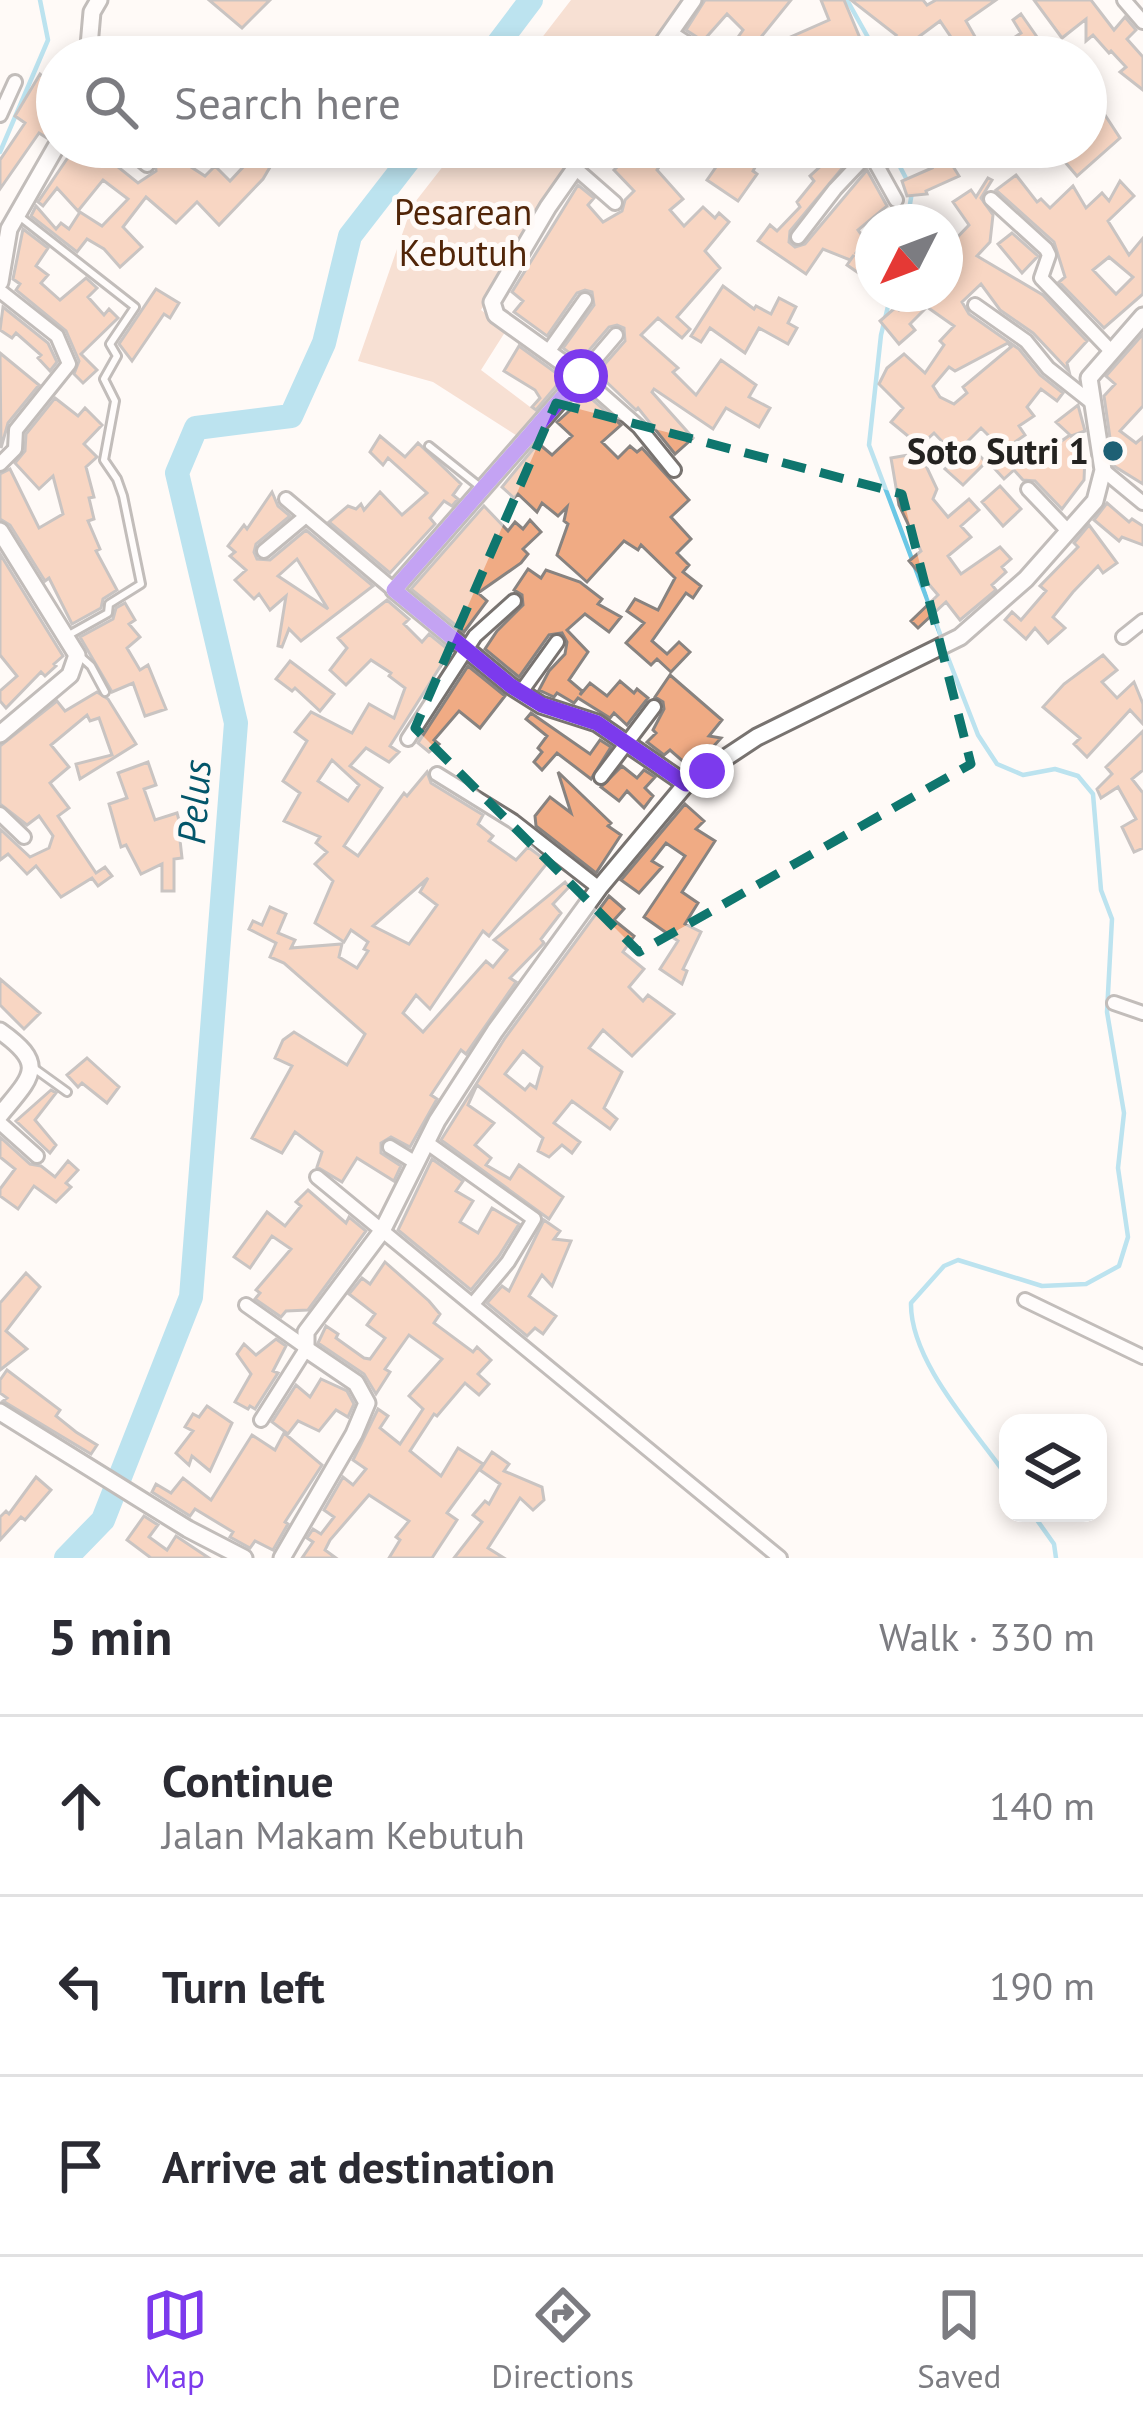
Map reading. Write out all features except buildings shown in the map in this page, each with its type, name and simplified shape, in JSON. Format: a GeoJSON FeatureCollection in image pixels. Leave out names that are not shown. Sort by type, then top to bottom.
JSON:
{"type":"FeatureCollection","features":[{"type":"Feature","properties":{"kind":"street"},"geometry":{"type":"LineString","coordinates":[[90,36],[92,12],[99,0]]}},
{"type":"Feature","properties":{"kind":"street"},"geometry":{"type":"LineString","coordinates":[[667,36],[693,0]]}},
{"type":"Feature","properties":{"kind":"street"},"geometry":{"type":"LineString","coordinates":[[1124,0],[1143,22]]}},
{"type":"Feature","properties":{"kind":"street"},"geometry":{"type":"LineString","coordinates":[[670,32],[676,36]]}},
{"type":"Feature","properties":{"kind":"street"},"geometry":{"type":"LineString","coordinates":[[0,115],[15,82]]}},
{"type":"Feature","properties":{"kind":"street"},"geometry":{"type":"LineString","coordinates":[[0,464],[14,449],[16,430],[69,364],[57,336],[0,286],[2,255],[17,214],[44,168]]}},
{"type":"Feature","properties":{"kind":"street"},"geometry":{"type":"LineString","coordinates":[[615,203],[575,168],[492,302],[496,315],[581,376],[639,427],[674,470]]}},
{"type":"Feature","properties":{"kind":"street"},"geometry":{"type":"LineString","coordinates":[[798,237],[835,189],[859,168]]}},
{"type":"Feature","properties":{"kind":"street"},"geometry":{"type":"LineString","coordinates":[[880,168],[896,200]]}},
{"type":"Feature","properties":{"kind":"street"},"geometry":{"type":"LineString","coordinates":[[991,199],[1046,249],[1049,255],[1041,278],[1110,350]]}},
{"type":"Feature","properties":{"kind":"street"},"geometry":{"type":"LineString","coordinates":[[548,352],[585,300]]}},
{"type":"Feature","properties":{"kind":"street"},"geometry":{"type":"LineString","coordinates":[[975,305],[1026,340],[1048,368],[1091,402]]}},
{"type":"Feature","properties":{"kind":"street"},"geometry":{"type":"LineString","coordinates":[[261,1420],[305,1348],[306,1332],[314,1319],[382,1231],[426,1142],[483,1048],[599,888],[686,784],[757,737],[960,637],[1027,579],[1095,501],[1103,470],[1089,378],[1143,316]]}},
{"type":"Feature","properties":{"kind":"street"},"geometry":{"type":"LineString","coordinates":[[394,590],[616,335]]}},
{"type":"Feature","properties":{"kind":"street"},"geometry":{"type":"LineString","coordinates":[[1103,470],[1143,503]]}},
{"type":"Feature","properties":{"kind":"street"},"geometry":{"type":"LineString","coordinates":[[1028,489],[1066,530]]}},
{"type":"Feature","properties":{"kind":"street"},"geometry":{"type":"LineString","coordinates":[[286,499],[466,652],[521,692],[542,705],[597,723],[686,784]]}},
{"type":"Feature","properties":{"kind":"street"},"geometry":{"type":"LineString","coordinates":[[264,551],[306,516]]}},
{"type":"Feature","properties":{"kind":"street"},"geometry":{"type":"LineString","coordinates":[[0,531],[77,655],[70,675],[0,734]]}},
{"type":"Feature","properties":{"kind":"street"},"geometry":{"type":"LineString","coordinates":[[407,739],[476,635],[514,601]]}},
{"type":"Feature","properties":{"kind":"street"},"geometry":{"type":"LineString","coordinates":[[1124,637],[1143,621]]}},
{"type":"Feature","properties":{"kind":"street"},"geometry":{"type":"LineString","coordinates":[[521,692],[557,642]]}},
{"type":"Feature","properties":{"kind":"street"},"geometry":{"type":"LineString","coordinates":[[602,777],[654,707]]}},
{"type":"Feature","properties":{"kind":"street"},"geometry":{"type":"LineString","coordinates":[[437,774],[513,821],[599,888]]}},
{"type":"Feature","properties":{"kind":"street"},"geometry":{"type":"LineString","coordinates":[[0,814],[24,837]]}},
{"type":"Feature","properties":{"kind":"street"},"geometry":{"type":"LineString","coordinates":[[1114,1003],[1143,1013]]}},
{"type":"Feature","properties":{"kind":"street"},"geometry":{"type":"LineString","coordinates":[[0,1031],[24,1049],[31,1066],[31,1077],[0,1119],[37,1156]]}},
{"type":"Feature","properties":{"kind":"street"},"geometry":{"type":"LineString","coordinates":[[426,1142],[533,1216],[508,1262],[473,1304]]}},
{"type":"Feature","properties":{"kind":"street"},"geometry":{"type":"LineString","coordinates":[[390,1147],[416,1163]]}},
{"type":"Feature","properties":{"kind":"street"},"geometry":{"type":"LineString","coordinates":[[317,1177],[780,1558]]}},
{"type":"Feature","properties":{"kind":"street"},"geometry":{"type":"LineString","coordinates":[[1025,1300],[1143,1358]]}},
{"type":"Feature","properties":{"kind":"street"},"geometry":{"type":"LineString","coordinates":[[246,1305],[356,1383],[367,1403],[354,1434],[281,1558]]}},
{"type":"Feature","properties":{"kind":"street"},"geometry":{"type":"LineString","coordinates":[[0,1412],[148,1505],[244,1558]]}},
{"type":"Feature","properties":{"kind":"lane"},"geometry":{"type":"LineString","coordinates":[[17,214],[135,306],[110,342],[118,356],[104,379],[115,401],[104,460],[123,496],[141,584],[109,604],[108,614],[67,636]]}},
{"type":"Feature","properties":{"kind":"lane"},"geometry":{"type":"LineString","coordinates":[[429,446],[482,488]]}},
{"type":"Feature","properties":{"kind":"lane"},"geometry":{"type":"LineString","coordinates":[[77,655],[91,666],[105,692]]}},
{"type":"Feature","properties":{"kind":"lane"},"geometry":{"type":"LineString","coordinates":[[31,1066],[67,1092]]}},
{"type":"Feature","properties":{"kind":"highlighted area"},"geometry":{"type":"Polygon","coordinates":[[[556,403],[902,494],[971,764],[639,952],[415,728],[556,403]]]}},
{"type":"Feature","properties":{"kind":"green space"},"geometry":{"type":"Polygon","coordinates":[[[571,0],[689,0],[663,36],[543,36],[571,0]]]}},
{"type":"Feature","properties":{"kind":"green space","name":"Pesarean Kebutuh"},"geometry":{"type":"Polygon","coordinates":[[[442,168],[571,168],[481,310],[507,329],[481,370],[542,416],[522,439],[433,382],[358,361],[412,206],[442,168]]]}},
{"type":"Feature","properties":{"kind":"waterway"},"geometry":{"type":"LineString","coordinates":[[40,0],[47,36]]}},
{"type":"Feature","properties":{"kind":"waterway","name":"Pelus"},"geometry":{"type":"LineString","coordinates":[[504,36],[531,0]]}},
{"type":"Feature","properties":{"kind":"waterway"},"geometry":{"type":"LineString","coordinates":[[847,0],[867,36]]}},
{"type":"Feature","properties":{"kind":"waterway"},"geometry":{"type":"LineString","coordinates":[[0,152],[36,68]]}},
{"type":"Feature","properties":{"kind":"waterway","name":"Pelus"},"geometry":{"type":"LineString","coordinates":[[66,1558],[103,1520],[191,1297],[236,723],[177,473],[196,428],[291,416],[324,343],[350,236],[403,168]]}},
{"type":"Feature","properties":{"kind":"waterway"},"geometry":{"type":"LineString","coordinates":[[901,168],[908,182]]}},
{"type":"Feature","properties":{"kind":"waterway"},"geometry":{"type":"LineString","coordinates":[[910,204],[912,192]]}},
{"type":"Feature","properties":{"kind":"waterway"},"geometry":{"type":"LineString","coordinates":[[887,312],[869,445],[942,639]]}},
{"type":"Feature","properties":{"kind":"waterway"},"geometry":{"type":"LineString","coordinates":[[945,650],[978,735],[997,764],[1023,775],[1055,769],[1078,776],[1093,794],[1101,890],[1112,919],[1107,1012],[1124,1113],[1118,1168],[1128,1237],[1119,1266],[1086,1284],[1042,1286],[958,1260],[944,1266],[911,1303],[921,1348],[933,1372],[999,1466]]}},
{"type":"Feature","properties":{"kind":"waterway"},"geometry":{"type":"LineString","coordinates":[[1038,1522],[1054,1544],[1056,1558]]}},
{"type":"Feature","properties":{"kind":"place","name":"Soto Sutri 1"},"geometry":{"type":"Point","coordinates":[1113,451]}},
{"type":"Feature","properties":{"kind":"route"},"geometry":{"type":"LineString","coordinates":[[581,376],[394,590],[479,663],[542,705],[597,723],[686,784],[707,771]]}}]}
